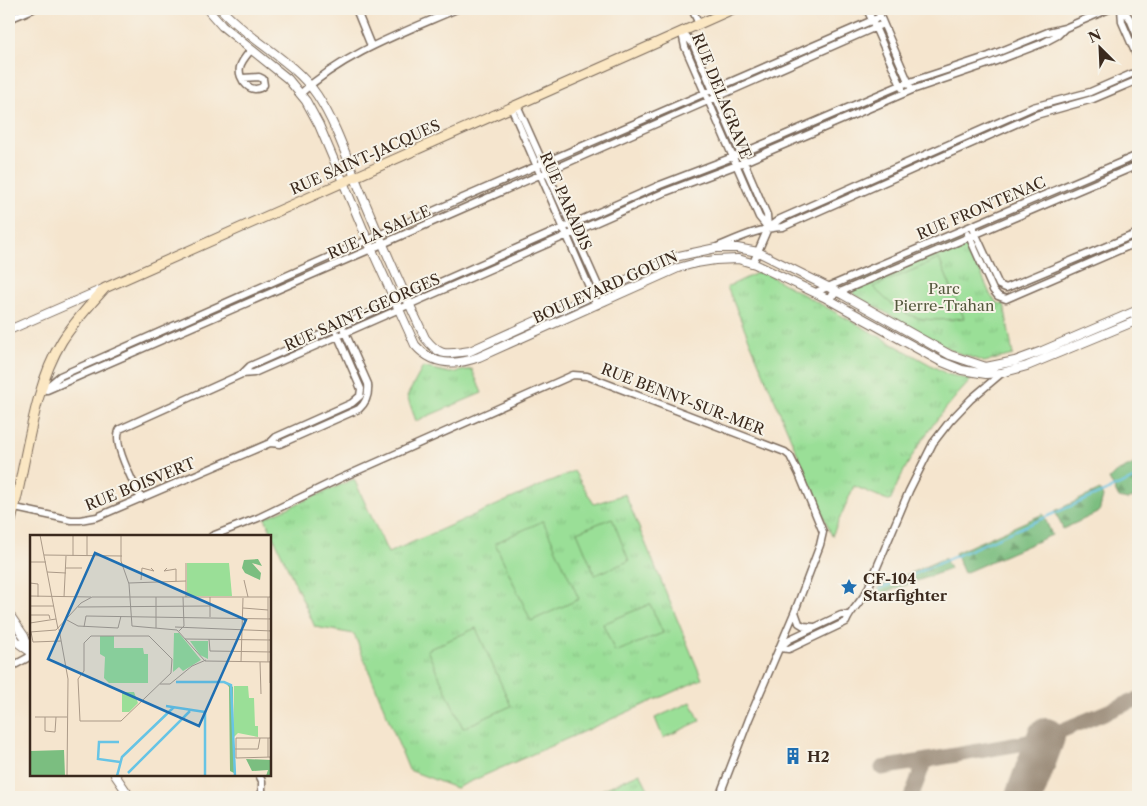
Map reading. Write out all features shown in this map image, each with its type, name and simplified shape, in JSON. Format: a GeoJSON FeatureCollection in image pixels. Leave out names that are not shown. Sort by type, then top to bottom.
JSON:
{"type":"FeatureCollection","features":[{"type":"Feature","properties":{"kind":"main road","name":"RUE SAINT-JACQUES"},"geometry":{"type":"LineString","coordinates":[[105,288],[733,9]]}},
{"type":"Feature","properties":{"kind":"main road"},"geometry":{"type":"LineString","coordinates":[[9,528],[41,392],[53,359],[80,315],[105,288]]}},
{"type":"Feature","properties":{"kind":"street"},"geometry":{"type":"LineString","coordinates":[[9,19],[32,9]]}},
{"type":"Feature","properties":{"kind":"street"},"geometry":{"type":"LineString","coordinates":[[221,9],[250,36],[297,71],[316,95],[331,120],[382,244],[425,338],[435,350],[451,353],[452,363]]}},
{"type":"Feature","properties":{"kind":"street"},"geometry":{"type":"LineString","coordinates":[[356,9],[371,46]]}},
{"type":"Feature","properties":{"kind":"street"},"geometry":{"type":"LineString","coordinates":[[300,94],[338,64],[371,46],[457,9]]}},
{"type":"Feature","properties":{"kind":"street"},"geometry":{"type":"LineString","coordinates":[[692,9],[699,24]]}},
{"type":"Feature","properties":{"kind":"street"},"geometry":{"type":"LineString","coordinates":[[868,9],[904,93]]}},
{"type":"Feature","properties":{"kind":"street"},"geometry":{"type":"LineString","coordinates":[[877,9],[912,90]]}},
{"type":"Feature","properties":{"kind":"street","name":"RUE SAINT-GEORGES"},"geometry":{"type":"LineString","coordinates":[[141,498],[117,445],[116,434],[120,428],[242,374],[254,373],[346,334],[399,310],[408,301],[488,262],[660,185],[741,154],[901,85],[989,56],[1048,32],[1065,28],[1109,9]]}},
{"type":"Feature","properties":{"kind":"street"},"geometry":{"type":"LineString","coordinates":[[1122,9],[1130,18],[1138,38]]}},
{"type":"Feature","properties":{"kind":"street"},"geometry":{"type":"LineString","coordinates":[[1122,9],[1122,22],[1138,59]]}},
{"type":"Feature","properties":{"kind":"street","name":"BOULEVARD GOUIN"},"geometry":{"type":"LineString","coordinates":[[210,10],[222,26],[288,79],[300,94],[319,125],[371,249],[415,345],[422,354],[438,361],[452,363],[469,361],[678,268],[715,260],[738,259],[753,263],[816,292],[940,361],[962,370],[986,374],[1001,373],[1046,359],[1138,320]]}},
{"type":"Feature","properties":{"kind":"street","name":"RUE LA SALLE"},"geometry":{"type":"LineString","coordinates":[[139,346],[221,305],[458,200],[838,35],[882,20]]}},
{"type":"Feature","properties":{"kind":"street","name":"RUE LA SALLE"},"geometry":{"type":"LineString","coordinates":[[41,392],[60,376],[225,314],[841,42],[874,23]]}},
{"type":"Feature","properties":{"kind":"street","name":"RUE SAINT-GEORGES"},"geometry":{"type":"LineString","coordinates":[[242,374],[250,366],[395,302],[408,301],[491,269],[663,193],[744,162],[904,93],[1043,44],[1058,36],[1065,28]]}},
{"type":"Feature","properties":{"kind":"street","name":"RUE DELAGRAVE"},"geometry":{"type":"LineString","coordinates":[[682,31],[693,44],[716,96],[767,215],[768,228]]}},
{"type":"Feature","properties":{"kind":"street","name":"RUE DELAGRAVE"},"geometry":{"type":"LineString","coordinates":[[682,31],[685,47],[736,165],[759,217],[768,228]]}},
{"type":"Feature","properties":{"kind":"street"},"geometry":{"type":"LineString","coordinates":[[838,35],[841,42]]}},
{"type":"Feature","properties":{"kind":"street"},"geometry":{"type":"LineString","coordinates":[[242,78],[240,65],[251,50]]}},
{"type":"Feature","properties":{"kind":"street"},"geometry":{"type":"LineString","coordinates":[[794,54],[797,61]]}},
{"type":"Feature","properties":{"kind":"street"},"geometry":{"type":"LineString","coordinates":[[989,56],[991,63]]}},
{"type":"Feature","properties":{"kind":"street"},"geometry":{"type":"LineString","coordinates":[[753,263],[768,228],[780,219],[1033,107],[1090,92],[1138,71]]}},
{"type":"Feature","properties":{"kind":"street"},"geometry":{"type":"LineString","coordinates":[[716,248],[754,231],[783,227],[1036,115],[1092,99],[1138,80]]}},
{"type":"Feature","properties":{"kind":"street"},"geometry":{"type":"LineString","coordinates":[[1090,92],[1092,99]]}},
{"type":"Feature","properties":{"kind":"street","name":"RUE PARADIS"},"geometry":{"type":"LineString","coordinates":[[514,106],[540,165],[540,175],[601,303]]}},
{"type":"Feature","properties":{"kind":"street"},"geometry":{"type":"LineString","coordinates":[[1033,107],[1036,115]]}},
{"type":"Feature","properties":{"kind":"street"},"geometry":{"type":"LineString","coordinates":[[819,120],[822,127]]}},
{"type":"Feature","properties":{"kind":"street"},"geometry":{"type":"LineString","coordinates":[[625,127],[629,135]]}},
{"type":"Feature","properties":{"kind":"street"},"geometry":{"type":"LineString","coordinates":[[936,151],[940,158]]}},
{"type":"Feature","properties":{"kind":"street","name":"RUE FRONTENAC"},"geometry":{"type":"LineString","coordinates":[[816,292],[1138,155]]}},
{"type":"Feature","properties":{"kind":"street","name":"RUE PARADIS"},"geometry":{"type":"LineString","coordinates":[[540,165],[547,171],[571,225],[597,294]]}},
{"type":"Feature","properties":{"kind":"street","name":"RUE FRONTENAC"},"geometry":{"type":"LineString","coordinates":[[826,298],[1138,165]]}},
{"type":"Feature","properties":{"kind":"street"},"geometry":{"type":"LineString","coordinates":[[1077,181],[1080,189]]}},
{"type":"Feature","properties":{"kind":"street"},"geometry":{"type":"LineString","coordinates":[[660,185],[663,193]]}},
{"type":"Feature","properties":{"kind":"street"},"geometry":{"type":"LineString","coordinates":[[852,188],[855,196]]}},
{"type":"Feature","properties":{"kind":"street"},"geometry":{"type":"LineString","coordinates":[[458,200],[462,209]]}},
{"type":"Feature","properties":{"kind":"street"},"geometry":{"type":"LineString","coordinates":[[968,227],[999,285],[1004,288],[1011,287],[1138,233]]}},
{"type":"Feature","properties":{"kind":"street"},"geometry":{"type":"LineString","coordinates":[[972,235],[993,290],[1006,299],[1138,242]]}},
{"type":"Feature","properties":{"kind":"street","name":"BOULEVARD GOUIN"},"geometry":{"type":"LineString","coordinates":[[451,353],[470,351],[674,258],[716,248],[737,248],[758,252],[838,292],[950,355],[986,366],[1016,361],[1138,310]]}},
{"type":"Feature","properties":{"kind":"street"},"geometry":{"type":"LineString","coordinates":[[1102,248],[1106,256]]}},
{"type":"Feature","properties":{"kind":"street"},"geometry":{"type":"LineString","coordinates":[[674,258],[678,268]]}},
{"type":"Feature","properties":{"kind":"street"},"geometry":{"type":"LineString","coordinates":[[895,258],[899,266]]}},
{"type":"Feature","properties":{"kind":"street"},"geometry":{"type":"LineString","coordinates":[[488,262],[491,269]]}},
{"type":"Feature","properties":{"kind":"street"},"geometry":{"type":"LineString","coordinates":[[302,269],[306,278]]}},
{"type":"Feature","properties":{"kind":"street","name":"RUE SAINT-JACQUES"},"geometry":{"type":"LineString","coordinates":[[9,330],[105,288]]}},
{"type":"Feature","properties":{"kind":"street"},"geometry":{"type":"LineString","coordinates":[[1001,297],[1004,288]]}},
{"type":"Feature","properties":{"kind":"street"},"geometry":{"type":"LineString","coordinates":[[221,305],[225,314]]}},
{"type":"Feature","properties":{"kind":"street"},"geometry":{"type":"LineString","coordinates":[[1122,317],[1126,325]]}},
{"type":"Feature","properties":{"kind":"street"},"geometry":{"type":"LineString","coordinates":[[334,328],[356,375],[363,396],[369,391],[368,384],[342,325]]}},
{"type":"Feature","properties":{"kind":"street"},"geometry":{"type":"LineString","coordinates":[[1100,326],[1103,335]]}},
{"type":"Feature","properties":{"kind":"street"},"geometry":{"type":"LineString","coordinates":[[484,344],[488,353]]}},
{"type":"Feature","properties":{"kind":"street"},"geometry":{"type":"LineString","coordinates":[[1042,351],[1046,359]]}},
{"type":"Feature","properties":{"kind":"street"},"geometry":{"type":"LineString","coordinates":[[779,648],[789,649],[846,622],[848,615],[860,603],[867,591],[909,491],[933,443],[950,421],[966,405],[1016,361]]}},
{"type":"Feature","properties":{"kind":"street","name":"RUE BENNY-SUR-MER"},"geometry":{"type":"LineString","coordinates":[[215,535],[258,518],[338,479],[565,377],[580,374],[785,452],[790,456],[799,474],[823,532],[820,545],[795,611],[719,797]]}},
{"type":"Feature","properties":{"kind":"street","name":"RUE BOISVERT"},"geometry":{"type":"LineString","coordinates":[[15,508],[80,520],[97,517],[270,443],[280,444],[359,409],[365,404],[363,396]]}},
{"type":"Feature","properties":{"kind":"street"},"geometry":{"type":"LineString","coordinates":[[795,611],[796,620],[799,623],[804,626],[819,626],[826,632]]}},
{"type":"Feature","properties":{"kind":"street"},"geometry":{"type":"LineString","coordinates":[[9,614],[24,636],[30,653]]}},
{"type":"Feature","properties":{"kind":"street"},"geometry":{"type":"LineString","coordinates":[[779,648],[790,639],[841,615],[848,615]]}},
{"type":"Feature","properties":{"kind":"street"},"geometry":{"type":"LineString","coordinates":[[9,630],[17,642],[30,653]]}},
{"type":"Feature","properties":{"kind":"street"},"geometry":{"type":"LineString","coordinates":[[9,668],[30,653]]}},
{"type":"Feature","properties":{"kind":"street"},"geometry":{"type":"LineString","coordinates":[[116,776],[130,797]]}},
{"type":"Feature","properties":{"kind":"street"},"geometry":{"type":"LineString","coordinates":[[260,776],[262,781],[262,797]]}},
{"type":"Feature","properties":{"kind":"green space","name":"Parc Pierre-Trahan"},"geometry":{"type":"Polygon","coordinates":[[[966,240],[991,296],[997,303],[1004,304],[1013,355],[984,362],[953,351],[853,294],[854,284],[966,240]]]}},
{"type":"Feature","properties":{"kind":"green space"},"geometry":{"type":"Polygon","coordinates":[[[939,259],[964,318],[935,320],[913,316],[895,306],[873,287],[939,259]]]}},
{"type":"Feature","properties":{"kind":"green space"},"geometry":{"type":"Polygon","coordinates":[[[761,271],[947,374],[971,380],[924,437],[906,467],[890,501],[854,486],[832,536],[727,287],[761,271]]]}},
{"type":"Feature","properties":{"kind":"green space"},"geometry":{"type":"Polygon","coordinates":[[[423,367],[450,373],[472,369],[482,393],[416,421],[407,396],[423,367]]]}},
{"type":"Feature","properties":{"kind":"green space"},"geometry":{"type":"Polygon","coordinates":[[[1138,462],[1138,496],[1127,500],[1119,498],[1109,479],[1115,473],[1138,462]]]}},
{"type":"Feature","properties":{"kind":"green space"},"geometry":{"type":"Polygon","coordinates":[[[574,471],[594,504],[625,494],[702,679],[456,788],[409,770],[354,634],[315,627],[265,518],[354,479],[388,553],[574,471]]]}},
{"type":"Feature","properties":{"kind":"green space"},"geometry":{"type":"Polygon","coordinates":[[[1100,490],[1103,497],[1099,512],[1063,529],[1055,511],[1100,490]]]}},
{"type":"Feature","properties":{"kind":"green space"},"geometry":{"type":"Polygon","coordinates":[[[1043,514],[1052,535],[964,573],[955,553],[1043,514]]]}},
{"type":"Feature","properties":{"kind":"green space"},"geometry":{"type":"Polygon","coordinates":[[[612,518],[629,561],[595,575],[577,532],[612,518]]]}},
{"type":"Feature","properties":{"kind":"green space"},"geometry":{"type":"Polygon","coordinates":[[[543,521],[579,599],[531,621],[495,543],[543,521]]]}},
{"type":"Feature","properties":{"kind":"green space"},"geometry":{"type":"Polygon","coordinates":[[[945,558],[950,569],[881,594],[878,587],[945,558]]]}},
{"type":"Feature","properties":{"kind":"green space"},"geometry":{"type":"Polygon","coordinates":[[[650,604],[663,633],[615,652],[603,624],[650,604]]]}},
{"type":"Feature","properties":{"kind":"green space"},"geometry":{"type":"Polygon","coordinates":[[[476,628],[511,706],[463,728],[427,650],[476,628]]]}},
{"type":"Feature","properties":{"kind":"green space"},"geometry":{"type":"Polygon","coordinates":[[[691,702],[700,721],[663,738],[655,718],[691,702]]]}},
{"type":"Feature","properties":{"kind":"green space"},"geometry":{"type":"Polygon","coordinates":[[[640,773],[652,797],[586,797],[640,773]]]}},
{"type":"Feature","properties":{"kind":"waterway"},"geometry":{"type":"LineString","coordinates":[[880,589],[1138,477]]}},
{"type":"Feature","properties":{"kind":"taxiway"},"geometry":{"type":"LineString","coordinates":[[882,768],[1019,744],[1046,737],[1138,699]]}},
{"type":"Feature","properties":{"kind":"taxiway"},"geometry":{"type":"LineString","coordinates":[[911,797],[924,763],[933,759]]}},
{"type":"Feature","properties":{"kind":"runway"},"geometry":{"type":"LineString","coordinates":[[1024,797],[1046,737]]}},
{"type":"Feature","properties":{"kind":"place","name":"CF-104 Starfighter"},"geometry":{"type":"Point","coordinates":[849,587]}},
{"type":"Feature","properties":{"kind":"place","name":"H2"},"geometry":{"type":"Point","coordinates":[793,756]}}]}
